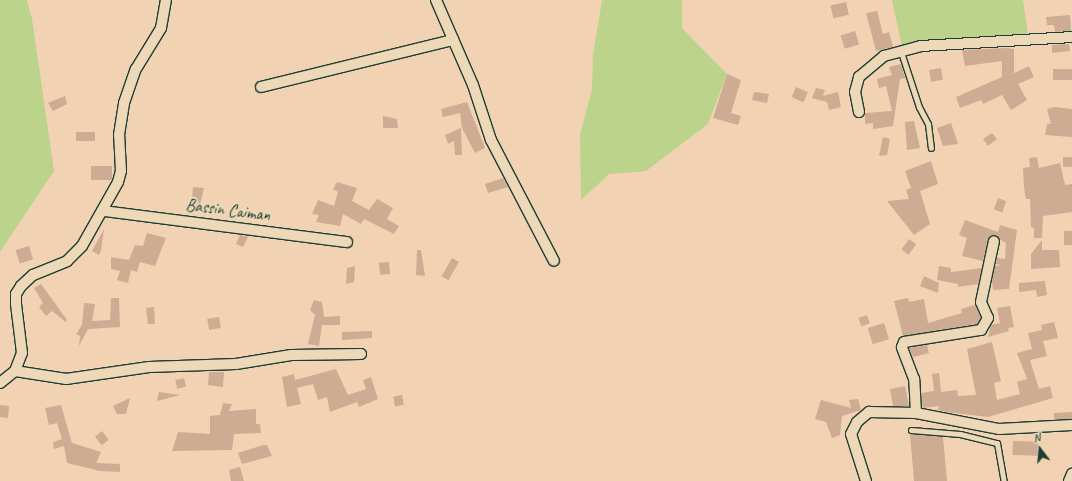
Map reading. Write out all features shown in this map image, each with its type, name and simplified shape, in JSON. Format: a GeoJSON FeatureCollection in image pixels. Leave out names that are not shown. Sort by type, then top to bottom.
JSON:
{"type":"FeatureCollection","features":[{"type":"Feature","properties":{"kind":"street"},"geometry":{"type":"LineString","coordinates":[[0,383],[15,371],[22,353],[16,304],[21,286],[33,275],[67,261],[82,246],[104,211],[120,171],[119,135],[124,103],[136,69],[161,28],[166,0]]}},
{"type":"Feature","properties":{"kind":"street"},"geometry":{"type":"LineString","coordinates":[[436,0],[491,140],[554,261]]}},
{"type":"Feature","properties":{"kind":"street"},"geometry":{"type":"LineString","coordinates":[[859,112],[855,92],[860,77],[884,56],[921,46],[1072,37]]}},
{"type":"Feature","properties":{"kind":"street"},"geometry":{"type":"LineString","coordinates":[[261,87],[453,40]]}},
{"type":"Feature","properties":{"kind":"street","name":"Bassin Caiman"},"geometry":{"type":"LineString","coordinates":[[104,211],[347,242]]}},
{"type":"Feature","properties":{"kind":"street"},"geometry":{"type":"LineString","coordinates":[[916,413],[914,379],[902,347],[904,342],[981,330],[988,318],[981,302],[994,241]]}},
{"type":"Feature","properties":{"kind":"street"},"geometry":{"type":"LineString","coordinates":[[15,371],[66,379],[149,367],[236,364],[291,355],[361,354]]}},
{"type":"Feature","properties":{"kind":"street"},"geometry":{"type":"LineString","coordinates":[[866,481],[851,434],[857,422],[869,412],[916,413],[999,429],[1072,425]]}},
{"type":"Feature","properties":{"kind":"street"},"geometry":{"type":"LineString","coordinates":[[1069,481],[1072,474]]}},
{"type":"Feature","properties":{"kind":"lane"},"geometry":{"type":"LineString","coordinates":[[901,52],[919,107],[928,124],[931,148]]}},
{"type":"Feature","properties":{"kind":"lane"},"geometry":{"type":"LineString","coordinates":[[911,430],[960,434],[997,443],[1004,481]]}},
{"type":"Feature","properties":{"kind":"green space"},"geometry":{"type":"Polygon","coordinates":[[[0,0],[27,0],[32,19],[54,171],[0,252],[0,0]]]}},
{"type":"Feature","properties":{"kind":"green space"},"geometry":{"type":"Polygon","coordinates":[[[602,0],[682,0],[682,28],[727,74],[708,124],[646,171],[609,174],[581,200],[580,135],[592,89],[593,55],[602,0]]]}},
{"type":"Feature","properties":{"kind":"green space"},"geometry":{"type":"Polygon","coordinates":[[[892,0],[1023,0],[1029,42],[1011,46],[946,41],[902,47],[892,0]]]}},
{"type":"Feature","properties":{"kind":"building"},"geometry":{"type":"Polygon","coordinates":[[[846,2],[849,15],[833,18],[830,6],[846,2]]]}},
{"type":"Feature","properties":{"kind":"building"},"geometry":{"type":"Polygon","coordinates":[[[877,11],[883,34],[889,32],[893,47],[876,51],[866,13],[877,11]]]}},
{"type":"Feature","properties":{"kind":"building"},"geometry":{"type":"Polygon","coordinates":[[[1070,15],[1071,31],[1055,32],[1054,25],[1047,25],[1046,17],[1070,15]]]}},
{"type":"Feature","properties":{"kind":"building"},"geometry":{"type":"Polygon","coordinates":[[[855,31],[859,44],[845,49],[841,35],[855,31]]]}},
{"type":"Feature","properties":{"kind":"building"},"geometry":{"type":"Polygon","coordinates":[[[1069,44],[1070,51],[1052,53],[1052,45],[1069,44]]]}},
{"type":"Feature","properties":{"kind":"building"},"geometry":{"type":"Polygon","coordinates":[[[1014,49],[1014,73],[1029,66],[1034,77],[1018,84],[1027,100],[1011,110],[1002,95],[983,104],[981,100],[960,108],[956,97],[1002,77],[1002,61],[965,66],[962,50],[1014,49]]]}},
{"type":"Feature","properties":{"kind":"building"},"geometry":{"type":"Polygon","coordinates":[[[901,64],[905,78],[900,79],[893,126],[873,129],[873,123],[865,124],[865,113],[892,111],[886,86],[879,88],[877,79],[892,75],[889,67],[901,64]]]}},
{"type":"Feature","properties":{"kind":"building"},"geometry":{"type":"Polygon","coordinates":[[[941,68],[943,80],[931,82],[929,70],[941,68]]]}},
{"type":"Feature","properties":{"kind":"building"},"geometry":{"type":"Polygon","coordinates":[[[1053,69],[1072,69],[1072,80],[1053,80],[1053,69]]]}},
{"type":"Feature","properties":{"kind":"building"},"geometry":{"type":"Polygon","coordinates":[[[727,74],[741,80],[731,113],[741,116],[738,125],[713,118],[727,74]]]}},
{"type":"Feature","properties":{"kind":"building"},"geometry":{"type":"Polygon","coordinates":[[[796,87],[808,92],[804,102],[792,97],[796,87]]]}},
{"type":"Feature","properties":{"kind":"building"},"geometry":{"type":"Polygon","coordinates":[[[816,88],[825,90],[823,96],[838,92],[841,107],[829,110],[827,102],[812,98],[816,88]]]}},
{"type":"Feature","properties":{"kind":"building"},"geometry":{"type":"Polygon","coordinates":[[[754,92],[769,94],[767,103],[752,100],[754,92]]]}},
{"type":"Feature","properties":{"kind":"building"},"geometry":{"type":"Polygon","coordinates":[[[65,96],[67,104],[53,111],[48,103],[65,96]]]}},
{"type":"Feature","properties":{"kind":"building"},"geometry":{"type":"Polygon","coordinates":[[[467,102],[485,148],[475,153],[462,128],[460,113],[443,117],[441,109],[467,102]]]}},
{"type":"Feature","properties":{"kind":"building"},"geometry":{"type":"Polygon","coordinates":[[[1055,107],[1072,109],[1072,137],[1045,135],[1047,124],[1051,124],[1047,109],[1055,107]]]}},
{"type":"Feature","properties":{"kind":"building"},"geometry":{"type":"Polygon","coordinates":[[[383,116],[397,119],[398,128],[383,128],[383,116]]]}},
{"type":"Feature","properties":{"kind":"building"},"geometry":{"type":"Polygon","coordinates":[[[914,121],[920,148],[907,150],[905,122],[914,121]]]}},
{"type":"Feature","properties":{"kind":"building"},"geometry":{"type":"Polygon","coordinates":[[[951,123],[958,144],[943,146],[937,128],[951,123]]]}},
{"type":"Feature","properties":{"kind":"building"},"geometry":{"type":"Polygon","coordinates":[[[461,128],[462,155],[455,155],[454,141],[448,144],[445,135],[461,128]]]}},
{"type":"Feature","properties":{"kind":"building"},"geometry":{"type":"Polygon","coordinates":[[[76,132],[95,132],[95,141],[76,141],[76,132]]]}},
{"type":"Feature","properties":{"kind":"building"},"geometry":{"type":"Polygon","coordinates":[[[992,133],[997,139],[988,146],[983,139],[992,133]]]}},
{"type":"Feature","properties":{"kind":"building"},"geometry":{"type":"Polygon","coordinates":[[[883,137],[890,139],[887,155],[879,156],[883,137]]]}},
{"type":"Feature","properties":{"kind":"building"},"geometry":{"type":"Polygon","coordinates":[[[1037,157],[1039,168],[1060,163],[1065,185],[1072,184],[1072,212],[1043,216],[1042,238],[1034,238],[1034,228],[1031,227],[1030,199],[1026,199],[1024,188],[1023,168],[1030,167],[1029,158],[1037,157]]]}},
{"type":"Feature","properties":{"kind":"building"},"geometry":{"type":"Polygon","coordinates":[[[1063,157],[1072,157],[1072,167],[1063,167],[1063,157]]]}},
{"type":"Feature","properties":{"kind":"building"},"geometry":{"type":"Polygon","coordinates":[[[931,161],[938,184],[920,191],[930,224],[914,235],[887,201],[909,199],[906,190],[911,188],[905,171],[931,161]]]}},
{"type":"Feature","properties":{"kind":"building"},"geometry":{"type":"Polygon","coordinates":[[[91,166],[112,166],[112,180],[91,180],[91,166]]]}},
{"type":"Feature","properties":{"kind":"building"},"geometry":{"type":"Polygon","coordinates":[[[503,178],[508,187],[488,193],[485,184],[503,178]]]}},
{"type":"Feature","properties":{"kind":"building"},"geometry":{"type":"Polygon","coordinates":[[[337,182],[357,188],[352,201],[369,210],[377,199],[393,208],[387,219],[399,226],[394,234],[364,219],[361,224],[343,214],[340,226],[316,222],[319,215],[312,214],[318,200],[334,206],[338,192],[333,189],[337,182]]]}},
{"type":"Feature","properties":{"kind":"building"},"geometry":{"type":"Polygon","coordinates":[[[193,187],[204,188],[199,209],[191,208],[193,187]]]}},
{"type":"Feature","properties":{"kind":"building"},"geometry":{"type":"Polygon","coordinates":[[[998,198],[1006,201],[1002,212],[994,209],[998,198]]]}},
{"type":"Feature","properties":{"kind":"building"},"geometry":{"type":"Polygon","coordinates":[[[965,220],[998,232],[1000,225],[1017,230],[1009,289],[993,290],[992,282],[995,266],[1002,265],[996,264],[997,258],[1005,259],[1006,243],[992,235],[988,239],[983,261],[962,256],[967,238],[959,235],[965,220]]]}},
{"type":"Feature","properties":{"kind":"building"},"geometry":{"type":"Polygon","coordinates":[[[104,229],[101,251],[99,255],[92,251],[104,229]]]}},
{"type":"Feature","properties":{"kind":"building"},"geometry":{"type":"Polygon","coordinates":[[[1064,231],[1072,231],[1072,245],[1064,245],[1064,231]]]}},
{"type":"Feature","properties":{"kind":"building"},"geometry":{"type":"Polygon","coordinates":[[[147,233],[166,238],[155,266],[140,262],[137,272],[131,270],[128,283],[117,280],[120,271],[111,269],[111,257],[129,260],[135,245],[143,246],[147,233]]]}},
{"type":"Feature","properties":{"kind":"building"},"geometry":{"type":"Polygon","coordinates":[[[240,235],[248,237],[243,247],[236,244],[240,235]]]}},
{"type":"Feature","properties":{"kind":"building"},"geometry":{"type":"Polygon","coordinates":[[[909,239],[916,244],[909,255],[901,250],[909,239]]]}},
{"type":"Feature","properties":{"kind":"building"},"geometry":{"type":"Polygon","coordinates":[[[1042,240],[1042,250],[1059,250],[1060,267],[1031,269],[1031,254],[1042,240]]]}},
{"type":"Feature","properties":{"kind":"building"},"geometry":{"type":"Polygon","coordinates":[[[29,246],[33,259],[20,263],[16,250],[29,246]]]}},
{"type":"Feature","properties":{"kind":"building"},"geometry":{"type":"Polygon","coordinates":[[[417,250],[421,250],[425,276],[416,275],[417,250]]]}},
{"type":"Feature","properties":{"kind":"building"},"geometry":{"type":"Polygon","coordinates":[[[452,258],[459,262],[448,280],[442,276],[452,258]]]}},
{"type":"Feature","properties":{"kind":"building"},"geometry":{"type":"Polygon","coordinates":[[[389,262],[390,274],[380,275],[379,263],[389,262]]]}},
{"type":"Feature","properties":{"kind":"building"},"geometry":{"type":"Polygon","coordinates":[[[355,266],[354,282],[346,284],[347,268],[355,266]]]}},
{"type":"Feature","properties":{"kind":"building"},"geometry":{"type":"Polygon","coordinates":[[[939,266],[951,268],[951,272],[982,268],[978,284],[958,287],[958,284],[937,280],[939,266]]]}},
{"type":"Feature","properties":{"kind":"building"},"geometry":{"type":"Polygon","coordinates":[[[924,276],[939,283],[938,293],[920,286],[924,276]]]}},
{"type":"Feature","properties":{"kind":"building"},"geometry":{"type":"Polygon","coordinates":[[[1045,281],[1047,295],[1037,297],[1036,290],[1019,292],[1019,283],[1045,281]]]}},
{"type":"Feature","properties":{"kind":"building"},"geometry":{"type":"Polygon","coordinates":[[[41,284],[67,320],[66,322],[52,311],[46,316],[39,307],[43,303],[34,288],[41,284]]]}},
{"type":"Feature","properties":{"kind":"building"},"geometry":{"type":"Polygon","coordinates":[[[111,298],[119,298],[120,327],[88,329],[79,346],[80,336],[76,334],[82,325],[84,303],[95,304],[92,321],[110,320],[111,298]]]}},
{"type":"Feature","properties":{"kind":"building"},"geometry":{"type":"Polygon","coordinates":[[[908,298],[909,302],[924,299],[928,323],[962,313],[961,309],[975,305],[981,318],[977,324],[903,336],[894,301],[908,298]]]}},
{"type":"Feature","properties":{"kind":"building"},"geometry":{"type":"Polygon","coordinates":[[[314,300],[322,302],[324,317],[340,316],[340,325],[322,325],[319,346],[308,344],[315,315],[310,310],[314,300]]]}},
{"type":"Feature","properties":{"kind":"building"},"geometry":{"type":"Polygon","coordinates":[[[1010,306],[1014,327],[1008,328],[1009,331],[988,337],[991,325],[1000,323],[997,308],[1010,306]]]}},
{"type":"Feature","properties":{"kind":"building"},"geometry":{"type":"Polygon","coordinates":[[[154,307],[155,324],[148,324],[146,308],[154,307]]]}},
{"type":"Feature","properties":{"kind":"building"},"geometry":{"type":"Polygon","coordinates":[[[867,315],[870,324],[861,326],[858,318],[867,315]]]}},
{"type":"Feature","properties":{"kind":"building"},"geometry":{"type":"Polygon","coordinates":[[[219,317],[221,328],[209,330],[207,319],[219,317]]]}},
{"type":"Feature","properties":{"kind":"building"},"geometry":{"type":"Polygon","coordinates":[[[1054,322],[1058,338],[1043,341],[1047,356],[1030,360],[1039,389],[1050,386],[1053,398],[988,417],[938,410],[939,406],[923,408],[921,393],[934,391],[932,374],[939,373],[941,392],[957,390],[958,396],[976,395],[967,349],[992,342],[1001,381],[994,383],[997,400],[1020,394],[1017,382],[1027,379],[1017,353],[1032,349],[1028,333],[1042,330],[1041,325],[1054,322]]]}},
{"type":"Feature","properties":{"kind":"building"},"geometry":{"type":"Polygon","coordinates":[[[884,323],[889,339],[873,344],[868,328],[884,323]]]}},
{"type":"Feature","properties":{"kind":"building"},"geometry":{"type":"Polygon","coordinates":[[[372,331],[372,338],[342,340],[342,332],[372,331]]]}},
{"type":"Feature","properties":{"kind":"building"},"geometry":{"type":"Polygon","coordinates":[[[927,345],[929,353],[913,357],[909,348],[927,345]]]}},
{"type":"Feature","properties":{"kind":"building"},"geometry":{"type":"Polygon","coordinates":[[[336,369],[348,395],[366,389],[363,380],[371,377],[378,399],[359,407],[357,402],[330,412],[327,397],[318,400],[313,384],[297,388],[301,404],[287,407],[282,377],[294,374],[295,380],[336,369]]]}},
{"type":"Feature","properties":{"kind":"building"},"geometry":{"type":"Polygon","coordinates":[[[209,372],[224,372],[223,387],[208,385],[209,372]]]}},
{"type":"Feature","properties":{"kind":"building"},"geometry":{"type":"Polygon","coordinates":[[[184,378],[186,387],[177,389],[175,380],[184,378]]]}},
{"type":"Feature","properties":{"kind":"building"},"geometry":{"type":"Polygon","coordinates":[[[905,386],[909,406],[893,406],[890,389],[905,386]]]}},
{"type":"Feature","properties":{"kind":"building"},"geometry":{"type":"Polygon","coordinates":[[[159,392],[180,395],[157,401],[159,392]]]}},
{"type":"Feature","properties":{"kind":"building"},"geometry":{"type":"Polygon","coordinates":[[[402,395],[404,405],[395,407],[393,397],[402,395]]]}},
{"type":"Feature","properties":{"kind":"building"},"geometry":{"type":"Polygon","coordinates":[[[130,398],[126,414],[117,414],[113,406],[130,398]]]}},
{"type":"Feature","properties":{"kind":"building"},"geometry":{"type":"Polygon","coordinates":[[[858,399],[861,410],[842,416],[840,435],[832,438],[826,422],[815,419],[821,400],[851,408],[849,400],[858,399]]]}},
{"type":"Feature","properties":{"kind":"building"},"geometry":{"type":"Polygon","coordinates":[[[223,403],[232,404],[229,411],[256,409],[256,424],[260,424],[261,433],[234,434],[232,450],[172,451],[178,432],[210,434],[210,416],[220,415],[223,403]]]}},
{"type":"Feature","properties":{"kind":"building"},"geometry":{"type":"Polygon","coordinates":[[[0,405],[9,406],[8,418],[0,417],[0,405]]]}},
{"type":"Feature","properties":{"kind":"building"},"geometry":{"type":"Polygon","coordinates":[[[61,405],[72,443],[101,452],[96,463],[120,464],[120,472],[100,471],[67,463],[64,446],[54,449],[53,442],[62,439],[57,423],[49,425],[45,408],[61,405]]]}},
{"type":"Feature","properties":{"kind":"building"},"geometry":{"type":"Polygon","coordinates":[[[1072,412],[1072,419],[1054,419],[1054,413],[1072,412]]]}},
{"type":"Feature","properties":{"kind":"building"},"geometry":{"type":"Polygon","coordinates":[[[102,431],[109,440],[102,445],[95,437],[102,431]]]}},
{"type":"Feature","properties":{"kind":"building"},"geometry":{"type":"Polygon","coordinates":[[[910,434],[943,437],[947,481],[914,481],[910,434]]]}},
{"type":"Feature","properties":{"kind":"building"},"geometry":{"type":"Polygon","coordinates":[[[1013,441],[1038,442],[1037,456],[1013,455],[1013,441]]]}},
{"type":"Feature","properties":{"kind":"building"},"geometry":{"type":"Polygon","coordinates":[[[267,445],[272,456],[242,464],[238,453],[267,445]]]}},
{"type":"Feature","properties":{"kind":"building"},"geometry":{"type":"Polygon","coordinates":[[[240,467],[244,481],[231,481],[229,470],[240,467]]]}}]}
